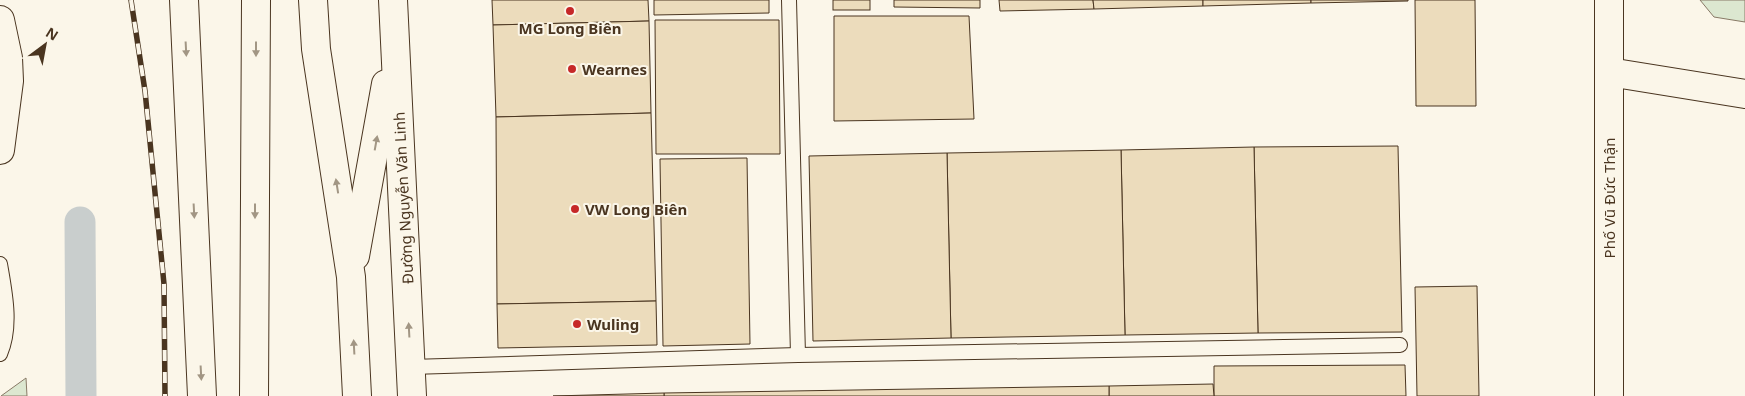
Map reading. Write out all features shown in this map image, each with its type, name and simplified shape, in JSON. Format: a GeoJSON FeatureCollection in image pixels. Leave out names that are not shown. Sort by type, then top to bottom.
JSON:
{"type":"FeatureCollection","features":[{"type":"Feature","properties":{"kind":"main road"},"geometry":{"type":"LineString","coordinates":[[184,0],[202,396]]}},
{"type":"Feature","properties":{"kind":"main road"},"geometry":{"type":"LineString","coordinates":[[254,396],[256,0]]}},
{"type":"Feature","properties":{"kind":"main road"},"geometry":{"type":"LineString","coordinates":[[313,0],[316,49],[351,277],[357,396]]}},
{"type":"Feature","properties":{"kind":"main road","name":"Đường Nguyễn Văn Linh"},"geometry":{"type":"LineString","coordinates":[[393,0],[412,396]]}},
{"type":"Feature","properties":{"kind":"main road","name":"Phố Vũ Đức Thận"},"geometry":{"type":"LineString","coordinates":[[1609,0],[1609,396]]}},
{"type":"Feature","properties":{"kind":"main road"},"geometry":{"type":"LineString","coordinates":[[0,20],[8,58],[10,81],[0,150]]}},
{"type":"Feature","properties":{"kind":"main road"},"geometry":{"type":"LineString","coordinates":[[351,277],[395,36]]}},
{"type":"Feature","properties":{"kind":"main road"},"geometry":{"type":"LineString","coordinates":[[1609,72],[1745,94]]}},
{"type":"Feature","properties":{"kind":"lane"},"geometry":{"type":"LineString","coordinates":[[789,0],[798,354]]}},
{"type":"Feature","properties":{"kind":"lane"},"geometry":{"type":"LineString","coordinates":[[0,264],[6,301],[5,342],[0,354]]}},
{"type":"Feature","properties":{"kind":"lane"},"geometry":{"type":"LineString","coordinates":[[411,367],[798,354],[1400,344]]}},
{"type":"Feature","properties":{"kind":"green space"},"geometry":{"type":"Polygon","coordinates":[[[1700,0],[1745,0],[1745,22],[1714,17],[1700,0]]]}},
{"type":"Feature","properties":{"kind":"green space"},"geometry":{"type":"Polygon","coordinates":[[[26,378],[27,396],[1,396],[26,378]]]}},
{"type":"Feature","properties":{"kind":"building","name":"MG Long Biên"},"geometry":{"type":"Polygon","coordinates":[[[492,0],[648,0],[649,21],[493,25],[492,0]]]}},
{"type":"Feature","properties":{"kind":"building"},"geometry":{"type":"Polygon","coordinates":[[[654,0],[769,0],[769,13],[654,15],[654,0]]]}},
{"type":"Feature","properties":{"kind":"building"},"geometry":{"type":"Polygon","coordinates":[[[833,0],[870,0],[870,10],[833,10],[833,0]]]}},
{"type":"Feature","properties":{"kind":"building"},"geometry":{"type":"Polygon","coordinates":[[[894,0],[980,0],[980,8],[894,7],[894,0]]]}},
{"type":"Feature","properties":{"kind":"building"},"geometry":{"type":"Polygon","coordinates":[[[999,0],[1093,0],[1094,9],[1000,11],[999,0]]]}},
{"type":"Feature","properties":{"kind":"building"},"geometry":{"type":"Polygon","coordinates":[[[1093,0],[1203,0],[1203,6],[1094,9],[1093,0]]]}},
{"type":"Feature","properties":{"kind":"building"},"geometry":{"type":"Polygon","coordinates":[[[1203,0],[1311,0],[1311,3],[1203,6],[1203,0]]]}},
{"type":"Feature","properties":{"kind":"building"},"geometry":{"type":"Polygon","coordinates":[[[1311,0],[1408,0],[1408,1],[1311,3],[1311,0]]]}},
{"type":"Feature","properties":{"kind":"building"},"geometry":{"type":"Polygon","coordinates":[[[1415,0],[1475,0],[1476,106],[1416,106],[1415,0]]]}},
{"type":"Feature","properties":{"kind":"building"},"geometry":{"type":"Polygon","coordinates":[[[834,16],[969,16],[974,119],[834,121],[834,16]]]}},
{"type":"Feature","properties":{"kind":"building"},"geometry":{"type":"Polygon","coordinates":[[[655,20],[779,20],[780,154],[656,154],[655,20]]]}},
{"type":"Feature","properties":{"kind":"building","name":"Wearnes"},"geometry":{"type":"Polygon","coordinates":[[[649,21],[651,113],[496,117],[493,25],[649,21]]]}},
{"type":"Feature","properties":{"kind":"building","name":"VW Long Biên"},"geometry":{"type":"Polygon","coordinates":[[[651,113],[656,301],[497,304],[496,117],[651,113]]]}},
{"type":"Feature","properties":{"kind":"building"},"geometry":{"type":"Polygon","coordinates":[[[1398,146],[1402,332],[1258,333],[1254,147],[1398,146]]]}},
{"type":"Feature","properties":{"kind":"building"},"geometry":{"type":"Polygon","coordinates":[[[1254,147],[1258,333],[1125,335],[1121,150],[1254,147]]]}},
{"type":"Feature","properties":{"kind":"building"},"geometry":{"type":"Polygon","coordinates":[[[1121,150],[1125,335],[951,338],[947,153],[1121,150]]]}},
{"type":"Feature","properties":{"kind":"building"},"geometry":{"type":"Polygon","coordinates":[[[947,153],[951,338],[813,341],[809,156],[947,153]]]}},
{"type":"Feature","properties":{"kind":"building"},"geometry":{"type":"Polygon","coordinates":[[[747,158],[750,344],[663,346],[660,159],[747,158]]]}},
{"type":"Feature","properties":{"kind":"building"},"geometry":{"type":"Polygon","coordinates":[[[1477,286],[1479,396],[1417,396],[1415,287],[1477,286]]]}},
{"type":"Feature","properties":{"kind":"building","name":"Wuling"},"geometry":{"type":"Polygon","coordinates":[[[656,301],[657,345],[498,348],[497,304],[656,301]]]}},
{"type":"Feature","properties":{"kind":"building"},"geometry":{"type":"Polygon","coordinates":[[[1405,365],[1406,396],[1214,396],[1214,366],[1405,365]]]}},
{"type":"Feature","properties":{"kind":"building"},"geometry":{"type":"Polygon","coordinates":[[[1213,384],[1214,396],[1109,396],[1109,386],[1213,384]]]}},
{"type":"Feature","properties":{"kind":"building"},"geometry":{"type":"Polygon","coordinates":[[[1109,386],[1109,396],[664,396],[664,393],[1109,386]]]}},
{"type":"Feature","properties":{"kind":"building"},"geometry":{"type":"Polygon","coordinates":[[[664,393],[664,396],[553,396],[664,393]]]}},
{"type":"Feature","properties":{"kind":"waterway"},"geometry":{"type":"LineString","coordinates":[[80,222],[81,396]]}},
{"type":"Feature","properties":{"kind":"railway"},"geometry":{"type":"LineString","coordinates":[[131,0],[145,91],[164,284],[165,396]]}},
{"type":"Feature","properties":{"kind":"place","name":"MG Long Biên"},"geometry":{"type":"Point","coordinates":[570,11]}},
{"type":"Feature","properties":{"kind":"place","name":"Wearnes"},"geometry":{"type":"Point","coordinates":[572,69]}},
{"type":"Feature","properties":{"kind":"place","name":"VW Long Biên"},"geometry":{"type":"Point","coordinates":[575,209]}},
{"type":"Feature","properties":{"kind":"place","name":"Wuling"},"geometry":{"type":"Point","coordinates":[577,324]}}]}
